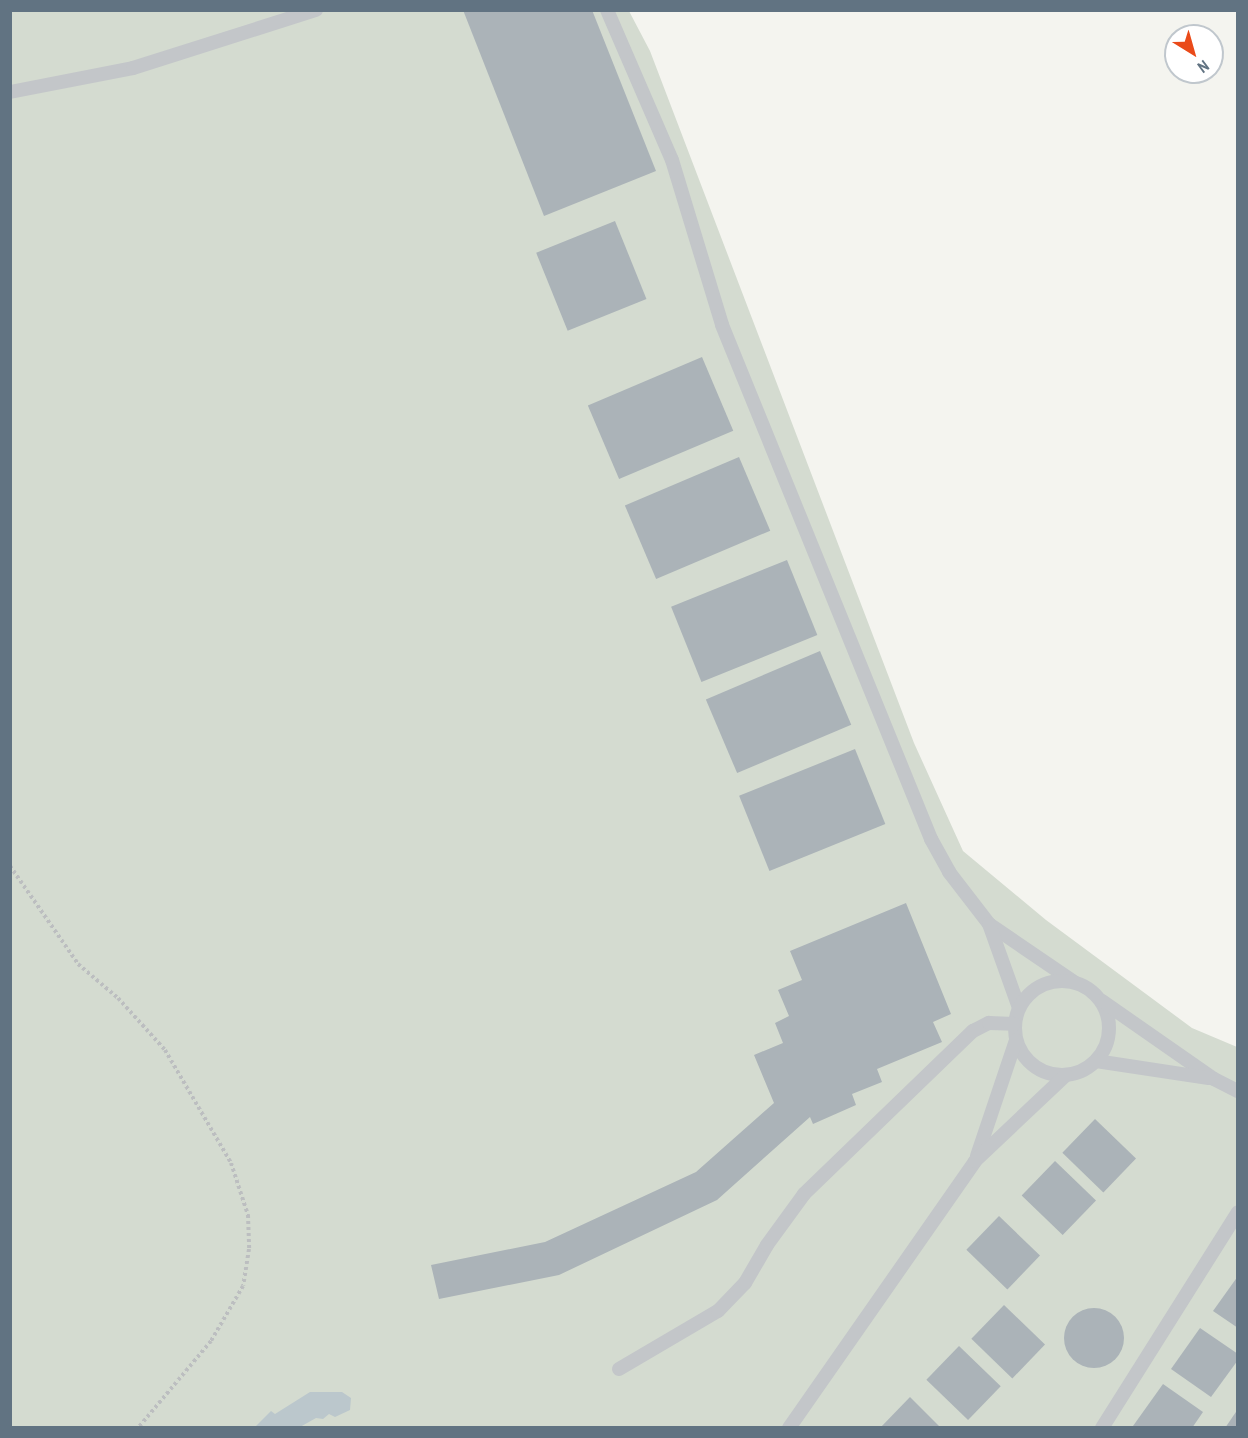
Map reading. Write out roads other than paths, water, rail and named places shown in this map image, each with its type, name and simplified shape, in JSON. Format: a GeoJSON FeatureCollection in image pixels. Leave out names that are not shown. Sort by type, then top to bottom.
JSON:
{"type":"FeatureCollection","features":[{"type":"Feature","properties":{"kind":"lane"},"geometry":{"type":"LineString","coordinates":[[10,92],[133,68],[316,10]]}},
{"type":"Feature","properties":{"kind":"lane"},"geometry":{"type":"LineString","coordinates":[[607,10],[672,160],[722,326],[931,839],[949,872],[989,924],[1019,1008]]}},
{"type":"Feature","properties":{"kind":"lane"},"geometry":{"type":"LineString","coordinates":[[989,924],[1074,982],[1089,988],[1101,1000],[1214,1079],[1238,1091]]}},
{"type":"Feature","properties":{"kind":"lane"},"geometry":{"type":"LineString","coordinates":[[975,1161],[1016,1040],[1014,1024],[1019,1008],[1028,994],[1042,985],[1058,980],[1074,982]]}},
{"type":"Feature","properties":{"kind":"lane"},"geometry":{"type":"LineString","coordinates":[[1096,1061],[1110,1031],[1101,1000]]}},
{"type":"Feature","properties":{"kind":"lane"},"geometry":{"type":"LineString","coordinates":[[619,1369],[718,1311],[745,1283],[766,1245],[804,1194],[973,1031],[989,1023],[1014,1024]]}},
{"type":"Feature","properties":{"kind":"lane"},"geometry":{"type":"LineString","coordinates":[[1016,1040],[1035,1067],[1066,1075]]}},
{"type":"Feature","properties":{"kind":"lane"},"geometry":{"type":"LineString","coordinates":[[789,1428],[975,1161],[1066,1075],[1096,1061],[1214,1079]]}},
{"type":"Feature","properties":{"kind":"lane"},"geometry":{"type":"LineString","coordinates":[[1102,1428],[1238,1212]]}}]}
